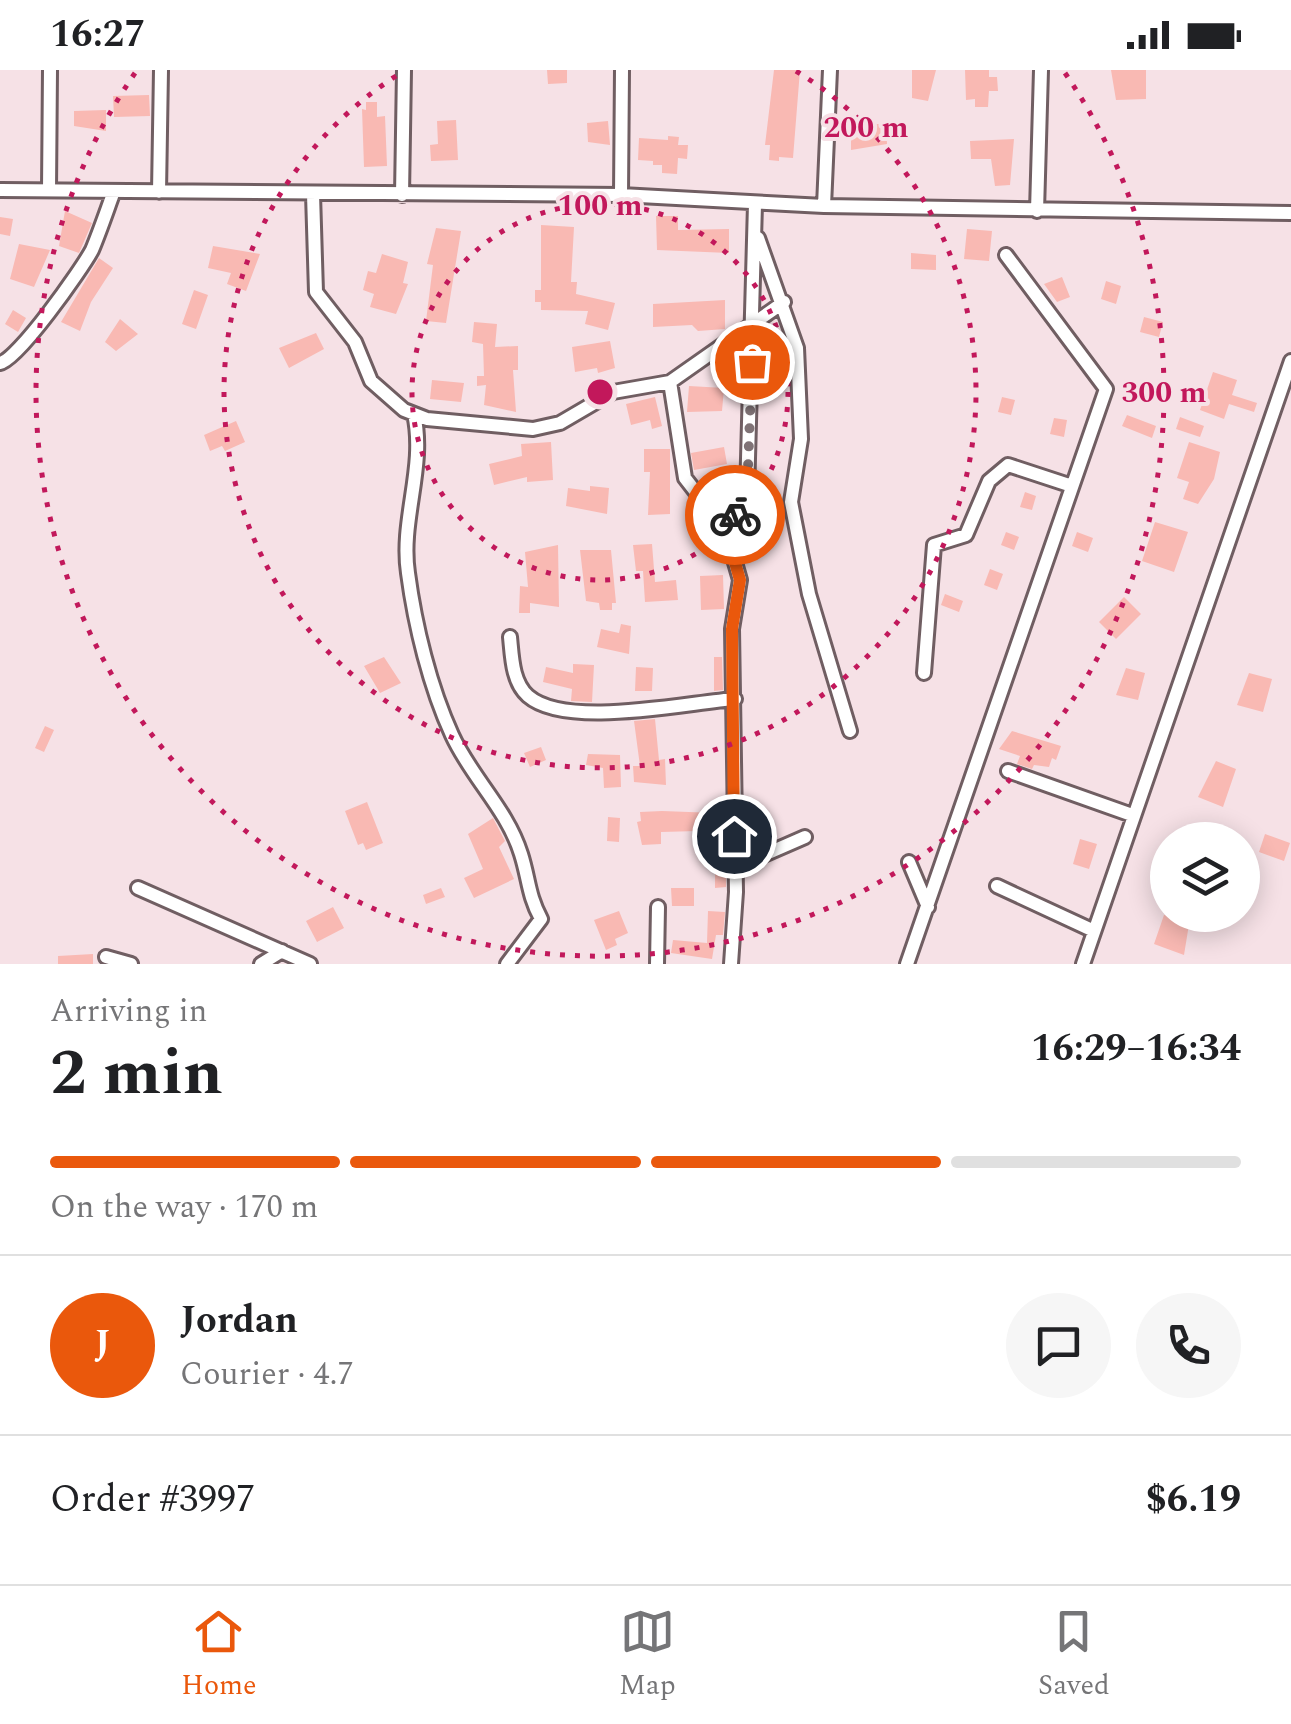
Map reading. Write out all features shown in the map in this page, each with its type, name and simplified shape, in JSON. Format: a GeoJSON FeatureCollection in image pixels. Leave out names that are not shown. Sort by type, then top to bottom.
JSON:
{"type":"FeatureCollection","features":[{"type":"Feature","properties":{"kind":"street"},"geometry":{"type":"LineString","coordinates":[[50,70],[50,190]]}},
{"type":"Feature","properties":{"kind":"street"},"geometry":{"type":"LineString","coordinates":[[159,192],[161,70]]}},
{"type":"Feature","properties":{"kind":"street"},"geometry":{"type":"LineString","coordinates":[[402,195],[404,70]]}},
{"type":"Feature","properties":{"kind":"street"},"geometry":{"type":"LineString","coordinates":[[621,195],[622,70]]}},
{"type":"Feature","properties":{"kind":"street"},"geometry":{"type":"LineString","coordinates":[[824,206],[830,70]]}},
{"type":"Feature","properties":{"kind":"street"},"geometry":{"type":"LineString","coordinates":[[1037,210],[1041,70]]}},
{"type":"Feature","properties":{"kind":"street"},"geometry":{"type":"LineString","coordinates":[[0,190],[621,195],[824,206],[1291,213]]}},
{"type":"Feature","properties":{"kind":"street"},"geometry":{"type":"LineString","coordinates":[[0,363],[10,362],[19,353],[58,296],[75,280],[114,191]]}},
{"type":"Feature","properties":{"kind":"street"},"geometry":{"type":"LineString","coordinates":[[314,194],[316,292],[355,342],[371,382],[414,414],[447,423],[497,423],[532,429],[560,423],[613,392],[670,382],[784,302]]}},
{"type":"Feature","properties":{"kind":"street"},"geometry":{"type":"LineString","coordinates":[[726,531],[747,495],[755,204]]}},
{"type":"Feature","properties":{"kind":"street"},"geometry":{"type":"LineString","coordinates":[[755,231],[784,302],[797,348],[801,439],[791,502],[809,594],[850,731]]}},
{"type":"Feature","properties":{"kind":"street"},"geometry":{"type":"LineString","coordinates":[[906,964],[1106,389],[1104,381],[1006,255]]}},
{"type":"Feature","properties":{"kind":"street"},"geometry":{"type":"LineString","coordinates":[[1083,964],[1291,361]]}},
{"type":"Feature","properties":{"kind":"street"},"geometry":{"type":"LineString","coordinates":[[670,382],[685,478],[726,531],[740,580],[732,629],[736,867],[731,964]]}},
{"type":"Feature","properties":{"kind":"street"},"geometry":{"type":"LineString","coordinates":[[414,414],[417,466],[409,492],[406,543],[418,627],[452,736],[493,797],[514,840],[527,892],[541,919],[507,964]]}},
{"type":"Feature","properties":{"kind":"street"},"geometry":{"type":"LineString","coordinates":[[924,673],[934,546],[966,535],[990,481],[1008,465],[1072,486]]}},
{"type":"Feature","properties":{"kind":"street"},"geometry":{"type":"LineString","coordinates":[[510,637],[520,685],[528,696],[555,710],[604,716],[627,708],[736,699]]}},
{"type":"Feature","properties":{"kind":"street"},"geometry":{"type":"LineString","coordinates":[[1008,771],[1132,814]]}},
{"type":"Feature","properties":{"kind":"street"},"geometry":{"type":"LineString","coordinates":[[736,867],[805,836]]}},
{"type":"Feature","properties":{"kind":"street"},"geometry":{"type":"LineString","coordinates":[[909,862],[928,907]]}},
{"type":"Feature","properties":{"kind":"street"},"geometry":{"type":"LineString","coordinates":[[997,886],[1094,931]]}},
{"type":"Feature","properties":{"kind":"street"},"geometry":{"type":"LineString","coordinates":[[138,888],[310,964]]}},
{"type":"Feature","properties":{"kind":"street"},"geometry":{"type":"LineString","coordinates":[[657,964],[658,907]]}},
{"type":"Feature","properties":{"kind":"street"},"geometry":{"type":"LineString","coordinates":[[261,964],[282,951]]}},
{"type":"Feature","properties":{"kind":"street"},"geometry":{"type":"LineString","coordinates":[[106,956],[131,964]]}},
{"type":"Feature","properties":{"kind":"building"},"geometry":{"type":"Polygon","coordinates":[[[547,70],[567,70],[567,83],[548,84],[547,70]]]}},
{"type":"Feature","properties":{"kind":"building"},"geometry":{"type":"Polygon","coordinates":[[[774,70],[800,70],[793,158],[779,157],[779,161],[769,160],[770,145],[765,145],[774,70]]]}},
{"type":"Feature","properties":{"kind":"building"},"geometry":{"type":"Polygon","coordinates":[[[912,70],[936,70],[928,101],[912,98],[912,70]]]}},
{"type":"Feature","properties":{"kind":"building"},"geometry":{"type":"Polygon","coordinates":[[[965,70],[989,70],[989,77],[997,77],[998,91],[989,91],[988,107],[975,107],[975,99],[966,100],[965,70]]]}},
{"type":"Feature","properties":{"kind":"building"},"geometry":{"type":"Polygon","coordinates":[[[1111,70],[1146,70],[1146,99],[1116,100],[1111,70]]]}},
{"type":"Feature","properties":{"kind":"building"},"geometry":{"type":"Polygon","coordinates":[[[149,95],[150,116],[114,117],[113,96],[149,95]]]}},
{"type":"Feature","properties":{"kind":"building"},"geometry":{"type":"Polygon","coordinates":[[[366,102],[377,102],[377,117],[385,116],[387,166],[364,167],[362,109],[366,110],[366,102]]]}},
{"type":"Feature","properties":{"kind":"building"},"geometry":{"type":"Polygon","coordinates":[[[106,110],[106,131],[74,126],[74,111],[106,110]]]}},
{"type":"Feature","properties":{"kind":"building"},"geometry":{"type":"Polygon","coordinates":[[[456,120],[458,160],[431,161],[430,145],[438,144],[437,121],[456,120]]]}},
{"type":"Feature","properties":{"kind":"building"},"geometry":{"type":"Polygon","coordinates":[[[608,121],[610,145],[588,142],[587,123],[608,121]]]}},
{"type":"Feature","properties":{"kind":"building"},"geometry":{"type":"Polygon","coordinates":[[[851,124],[886,124],[887,144],[851,150],[851,124]]]}},
{"type":"Feature","properties":{"kind":"building"},"geometry":{"type":"Polygon","coordinates":[[[668,136],[679,137],[678,145],[688,145],[687,159],[678,158],[677,174],[662,173],[662,165],[653,165],[653,161],[638,160],[639,138],[668,140],[668,136]]]}},
{"type":"Feature","properties":{"kind":"building"},"geometry":{"type":"Polygon","coordinates":[[[1014,139],[1010,185],[995,186],[991,159],[971,159],[970,141],[1014,139]]]}},
{"type":"Feature","properties":{"kind":"building"},"geometry":{"type":"Polygon","coordinates":[[[65,211],[92,223],[79,253],[59,246],[65,211]]]}},
{"type":"Feature","properties":{"kind":"building"},"geometry":{"type":"Polygon","coordinates":[[[656,216],[678,216],[678,230],[729,229],[729,253],[657,250],[656,216]]]}},
{"type":"Feature","properties":{"kind":"building"},"geometry":{"type":"Polygon","coordinates":[[[0,217],[13,219],[10,236],[0,234],[0,217]]]}},
{"type":"Feature","properties":{"kind":"building"},"geometry":{"type":"Polygon","coordinates":[[[541,225],[574,227],[571,282],[577,282],[576,294],[615,303],[608,330],[585,324],[588,311],[541,310],[541,302],[535,302],[535,290],[541,290],[541,225]]]}},
{"type":"Feature","properties":{"kind":"building"},"geometry":{"type":"Polygon","coordinates":[[[436,228],[461,231],[446,323],[426,321],[433,265],[427,264],[436,228]]]}},
{"type":"Feature","properties":{"kind":"building"},"geometry":{"type":"Polygon","coordinates":[[[967,229],[992,231],[989,261],[964,259],[967,229]]]}},
{"type":"Feature","properties":{"kind":"building"},"geometry":{"type":"Polygon","coordinates":[[[19,244],[50,250],[34,287],[10,279],[19,244]]]}},
{"type":"Feature","properties":{"kind":"building"},"geometry":{"type":"Polygon","coordinates":[[[213,246],[260,254],[246,291],[227,284],[231,273],[208,268],[213,246]]]}},
{"type":"Feature","properties":{"kind":"building"},"geometry":{"type":"Polygon","coordinates":[[[911,253],[936,255],[936,270],[911,269],[911,253]]]}},
{"type":"Feature","properties":{"kind":"building"},"geometry":{"type":"Polygon","coordinates":[[[382,254],[408,262],[403,283],[408,284],[396,314],[370,307],[374,294],[363,290],[368,271],[376,273],[382,254]]]}},
{"type":"Feature","properties":{"kind":"building"},"geometry":{"type":"Polygon","coordinates":[[[99,258],[113,268],[91,302],[80,331],[61,322],[99,258]]]}},
{"type":"Feature","properties":{"kind":"building"},"geometry":{"type":"Polygon","coordinates":[[[1062,277],[1070,297],[1057,302],[1044,284],[1062,277]]]}},
{"type":"Feature","properties":{"kind":"building"},"geometry":{"type":"Polygon","coordinates":[[[1106,281],[1121,286],[1116,304],[1101,299],[1106,281]]]}},
{"type":"Feature","properties":{"kind":"building"},"geometry":{"type":"Polygon","coordinates":[[[194,290],[208,295],[196,329],[182,324],[194,290]]]}},
{"type":"Feature","properties":{"kind":"building"},"geometry":{"type":"Polygon","coordinates":[[[725,300],[725,329],[698,331],[692,325],[653,327],[653,304],[725,300]]]}},
{"type":"Feature","properties":{"kind":"building"},"geometry":{"type":"Polygon","coordinates":[[[13,310],[26,318],[18,332],[5,324],[13,310]]]}},
{"type":"Feature","properties":{"kind":"building"},"geometry":{"type":"Polygon","coordinates":[[[1144,317],[1163,322],[1159,337],[1140,332],[1144,317]]]}},
{"type":"Feature","properties":{"kind":"building"},"geometry":{"type":"Polygon","coordinates":[[[120,319],[138,334],[116,351],[105,342],[120,319]]]}},
{"type":"Feature","properties":{"kind":"building"},"geometry":{"type":"Polygon","coordinates":[[[474,322],[497,324],[495,347],[518,346],[518,370],[513,370],[516,412],[484,405],[486,385],[477,386],[477,376],[484,376],[483,344],[472,342],[474,322]]]}},
{"type":"Feature","properties":{"kind":"building"},"geometry":{"type":"Polygon","coordinates":[[[316,333],[324,349],[289,368],[279,348],[316,333]]]}},
{"type":"Feature","properties":{"kind":"building"},"geometry":{"type":"Polygon","coordinates":[[[610,341],[615,368],[598,373],[597,368],[575,372],[572,347],[610,341]]]}},
{"type":"Feature","properties":{"kind":"building"},"geometry":{"type":"Polygon","coordinates":[[[1213,372],[1237,380],[1232,395],[1257,403],[1254,412],[1229,404],[1224,419],[1200,410],[1213,372]]]}},
{"type":"Feature","properties":{"kind":"building"},"geometry":{"type":"Polygon","coordinates":[[[432,380],[464,383],[461,402],[430,399],[432,380]]]}},
{"type":"Feature","properties":{"kind":"building"},"geometry":{"type":"Polygon","coordinates":[[[689,386],[724,388],[722,411],[687,412],[689,386]]]}},
{"type":"Feature","properties":{"kind":"building"},"geometry":{"type":"Polygon","coordinates":[[[655,397],[662,426],[652,429],[650,420],[631,425],[626,404],[655,397]]]}},
{"type":"Feature","properties":{"kind":"building"},"geometry":{"type":"Polygon","coordinates":[[[1002,397],[1015,400],[1011,415],[998,412],[1002,397]]]}},
{"type":"Feature","properties":{"kind":"building"},"geometry":{"type":"Polygon","coordinates":[[[1127,415],[1156,426],[1152,438],[1122,426],[1127,415]]]}},
{"type":"Feature","properties":{"kind":"building"},"geometry":{"type":"Polygon","coordinates":[[[1180,417],[1204,426],[1200,437],[1176,429],[1180,417]]]}},
{"type":"Feature","properties":{"kind":"building"},"geometry":{"type":"Polygon","coordinates":[[[1054,418],[1067,420],[1064,437],[1050,434],[1054,418]]]}},
{"type":"Feature","properties":{"kind":"building"},"geometry":{"type":"Polygon","coordinates":[[[236,421],[245,442],[225,451],[222,446],[210,451],[204,435],[236,421]]]}},
{"type":"Feature","properties":{"kind":"building"},"geometry":{"type":"Polygon","coordinates":[[[551,442],[553,480],[527,482],[527,477],[494,485],[489,464],[522,456],[521,444],[551,442]]]}},
{"type":"Feature","properties":{"kind":"building"},"geometry":{"type":"Polygon","coordinates":[[[1189,442],[1220,452],[1214,479],[1198,504],[1183,499],[1189,482],[1177,478],[1189,442]]]}},
{"type":"Feature","properties":{"kind":"building"},"geometry":{"type":"Polygon","coordinates":[[[724,447],[727,464],[694,470],[691,453],[724,447]]]}},
{"type":"Feature","properties":{"kind":"building"},"geometry":{"type":"Polygon","coordinates":[[[644,449],[670,449],[670,514],[648,515],[650,472],[644,472],[644,449]]]}},
{"type":"Feature","properties":{"kind":"building"},"geometry":{"type":"Polygon","coordinates":[[[590,486],[609,488],[607,514],[566,506],[568,488],[590,491],[590,486]]]}},
{"type":"Feature","properties":{"kind":"building"},"geometry":{"type":"Polygon","coordinates":[[[1025,492],[1036,496],[1032,510],[1020,507],[1025,492]]]}},
{"type":"Feature","properties":{"kind":"building"},"geometry":{"type":"Polygon","coordinates":[[[1155,522],[1188,532],[1174,572],[1142,561],[1155,522]]]}},
{"type":"Feature","properties":{"kind":"building"},"geometry":{"type":"Polygon","coordinates":[[[1006,532],[1019,537],[1014,550],[1001,545],[1006,532]]]}},
{"type":"Feature","properties":{"kind":"building"},"geometry":{"type":"Polygon","coordinates":[[[1077,532],[1093,538],[1088,552],[1072,546],[1077,532]]]}},
{"type":"Feature","properties":{"kind":"building"},"geometry":{"type":"Polygon","coordinates":[[[652,544],[655,582],[676,580],[678,600],[645,602],[643,571],[636,571],[633,545],[652,544]]]}},
{"type":"Feature","properties":{"kind":"building"},"geometry":{"type":"Polygon","coordinates":[[[558,545],[559,607],[530,603],[530,613],[519,613],[520,586],[528,587],[525,552],[558,545]]]}},
{"type":"Feature","properties":{"kind":"building"},"geometry":{"type":"Polygon","coordinates":[[[580,550],[611,550],[616,603],[612,603],[612,610],[600,610],[599,603],[586,601],[580,550]]]}},
{"type":"Feature","properties":{"kind":"building"},"geometry":{"type":"Polygon","coordinates":[[[990,569],[1003,574],[997,590],[984,585],[990,569]]]}},
{"type":"Feature","properties":{"kind":"building"},"geometry":{"type":"Polygon","coordinates":[[[723,575],[724,609],[701,610],[700,576],[723,575]]]}},
{"type":"Feature","properties":{"kind":"building"},"geometry":{"type":"Polygon","coordinates":[[[945,594],[963,601],[959,612],[941,605],[945,594]]]}},
{"type":"Feature","properties":{"kind":"building"},"geometry":{"type":"Polygon","coordinates":[[[1124,597],[1141,614],[1116,639],[1099,622],[1124,597]]]}},
{"type":"Feature","properties":{"kind":"building"},"geometry":{"type":"Polygon","coordinates":[[[621,624],[631,626],[629,654],[597,647],[601,629],[619,633],[621,624]]]}},
{"type":"Feature","properties":{"kind":"building"},"geometry":{"type":"Polygon","coordinates":[[[384,657],[401,683],[380,693],[364,666],[384,657]]]}},
{"type":"Feature","properties":{"kind":"building"},"geometry":{"type":"Polygon","coordinates":[[[714,657],[722,657],[723,690],[714,691],[714,657]]]}},
{"type":"Feature","properties":{"kind":"building"},"geometry":{"type":"Polygon","coordinates":[[[573,664],[594,665],[592,702],[571,701],[572,689],[543,682],[546,667],[573,673],[573,664]]]}},
{"type":"Feature","properties":{"kind":"building"},"geometry":{"type":"Polygon","coordinates":[[[636,667],[653,668],[652,691],[635,691],[636,667]]]}},
{"type":"Feature","properties":{"kind":"building"},"geometry":{"type":"Polygon","coordinates":[[[1126,668],[1145,673],[1138,700],[1116,695],[1126,668]]]}},
{"type":"Feature","properties":{"kind":"building"},"geometry":{"type":"Polygon","coordinates":[[[1249,673],[1272,679],[1263,712],[1237,705],[1249,673]]]}},
{"type":"Feature","properties":{"kind":"building"},"geometry":{"type":"Polygon","coordinates":[[[655,719],[659,760],[665,759],[666,785],[634,782],[633,766],[640,766],[634,721],[655,719]]]}},
{"type":"Feature","properties":{"kind":"building"},"geometry":{"type":"Polygon","coordinates":[[[45,726],[54,730],[44,752],[35,748],[45,726]]]}},
{"type":"Feature","properties":{"kind":"building"},"geometry":{"type":"Polygon","coordinates":[[[1012,731],[1061,746],[1056,760],[1052,758],[1049,767],[1034,765],[1032,769],[1017,764],[1020,756],[999,749],[1012,731]]]}},
{"type":"Feature","properties":{"kind":"building"},"geometry":{"type":"Polygon","coordinates":[[[541,747],[546,760],[530,767],[524,753],[541,747]]]}},
{"type":"Feature","properties":{"kind":"building"},"geometry":{"type":"Polygon","coordinates":[[[588,754],[620,755],[621,787],[604,788],[603,768],[586,765],[588,754]]]}},
{"type":"Feature","properties":{"kind":"building"},"geometry":{"type":"Polygon","coordinates":[[[1216,761],[1236,769],[1223,807],[1198,797],[1216,761]]]}},
{"type":"Feature","properties":{"kind":"building"},"geometry":{"type":"Polygon","coordinates":[[[367,802],[383,843],[366,850],[363,843],[358,845],[345,811],[367,802]]]}},
{"type":"Feature","properties":{"kind":"building"},"geometry":{"type":"Polygon","coordinates":[[[640,812],[716,813],[716,818],[725,818],[725,840],[698,839],[698,831],[661,832],[661,844],[642,845],[637,822],[641,821],[640,812]]]}},
{"type":"Feature","properties":{"kind":"building"},"geometry":{"type":"Polygon","coordinates":[[[608,817],[620,818],[619,842],[607,841],[608,817]]]}},
{"type":"Feature","properties":{"kind":"building"},"geometry":{"type":"Polygon","coordinates":[[[493,818],[505,841],[499,847],[514,879],[474,898],[464,878],[483,869],[468,834],[493,818]]]}},
{"type":"Feature","properties":{"kind":"building"},"geometry":{"type":"Polygon","coordinates":[[[1265,834],[1290,843],[1284,861],[1260,852],[1265,834]]]}},
{"type":"Feature","properties":{"kind":"building"},"geometry":{"type":"Polygon","coordinates":[[[1080,839],[1097,844],[1089,869],[1073,864],[1080,839]]]}},
{"type":"Feature","properties":{"kind":"building"},"geometry":{"type":"Polygon","coordinates":[[[715,865],[726,865],[726,887],[715,888],[715,865]]]}},
{"type":"Feature","properties":{"kind":"building"},"geometry":{"type":"Polygon","coordinates":[[[441,888],[445,897],[426,904],[423,895],[441,888]]]}},
{"type":"Feature","properties":{"kind":"building"},"geometry":{"type":"Polygon","coordinates":[[[671,888],[694,888],[694,906],[672,906],[671,888]]]}},
{"type":"Feature","properties":{"kind":"building"},"geometry":{"type":"Polygon","coordinates":[[[333,907],[344,928],[317,942],[306,921],[333,907]]]}},
{"type":"Feature","properties":{"kind":"building"},"geometry":{"type":"Polygon","coordinates":[[[619,911],[628,933],[615,939],[617,945],[606,950],[594,920],[619,911]]]}},
{"type":"Feature","properties":{"kind":"building"},"geometry":{"type":"Polygon","coordinates":[[[708,911],[725,912],[723,935],[716,935],[712,959],[671,953],[673,940],[707,943],[708,911]]]}},
{"type":"Feature","properties":{"kind":"building"},"geometry":{"type":"Polygon","coordinates":[[[1158,932],[1188,932],[1184,955],[1154,944],[1158,932]]]}},
{"type":"Feature","properties":{"kind":"building"},"geometry":{"type":"Polygon","coordinates":[[[93,954],[93,964],[58,964],[58,956],[93,954]]]}},
{"type":"Feature","properties":{"kind":"way so far"},"geometry":{"type":"LineString","coordinates":[[735,515],[747,495],[752,362]]}},
{"type":"Feature","properties":{"kind":"route"},"geometry":{"type":"LineString","coordinates":[[734,836],[732,629],[740,580],[726,531],[735,515]]}}]}
